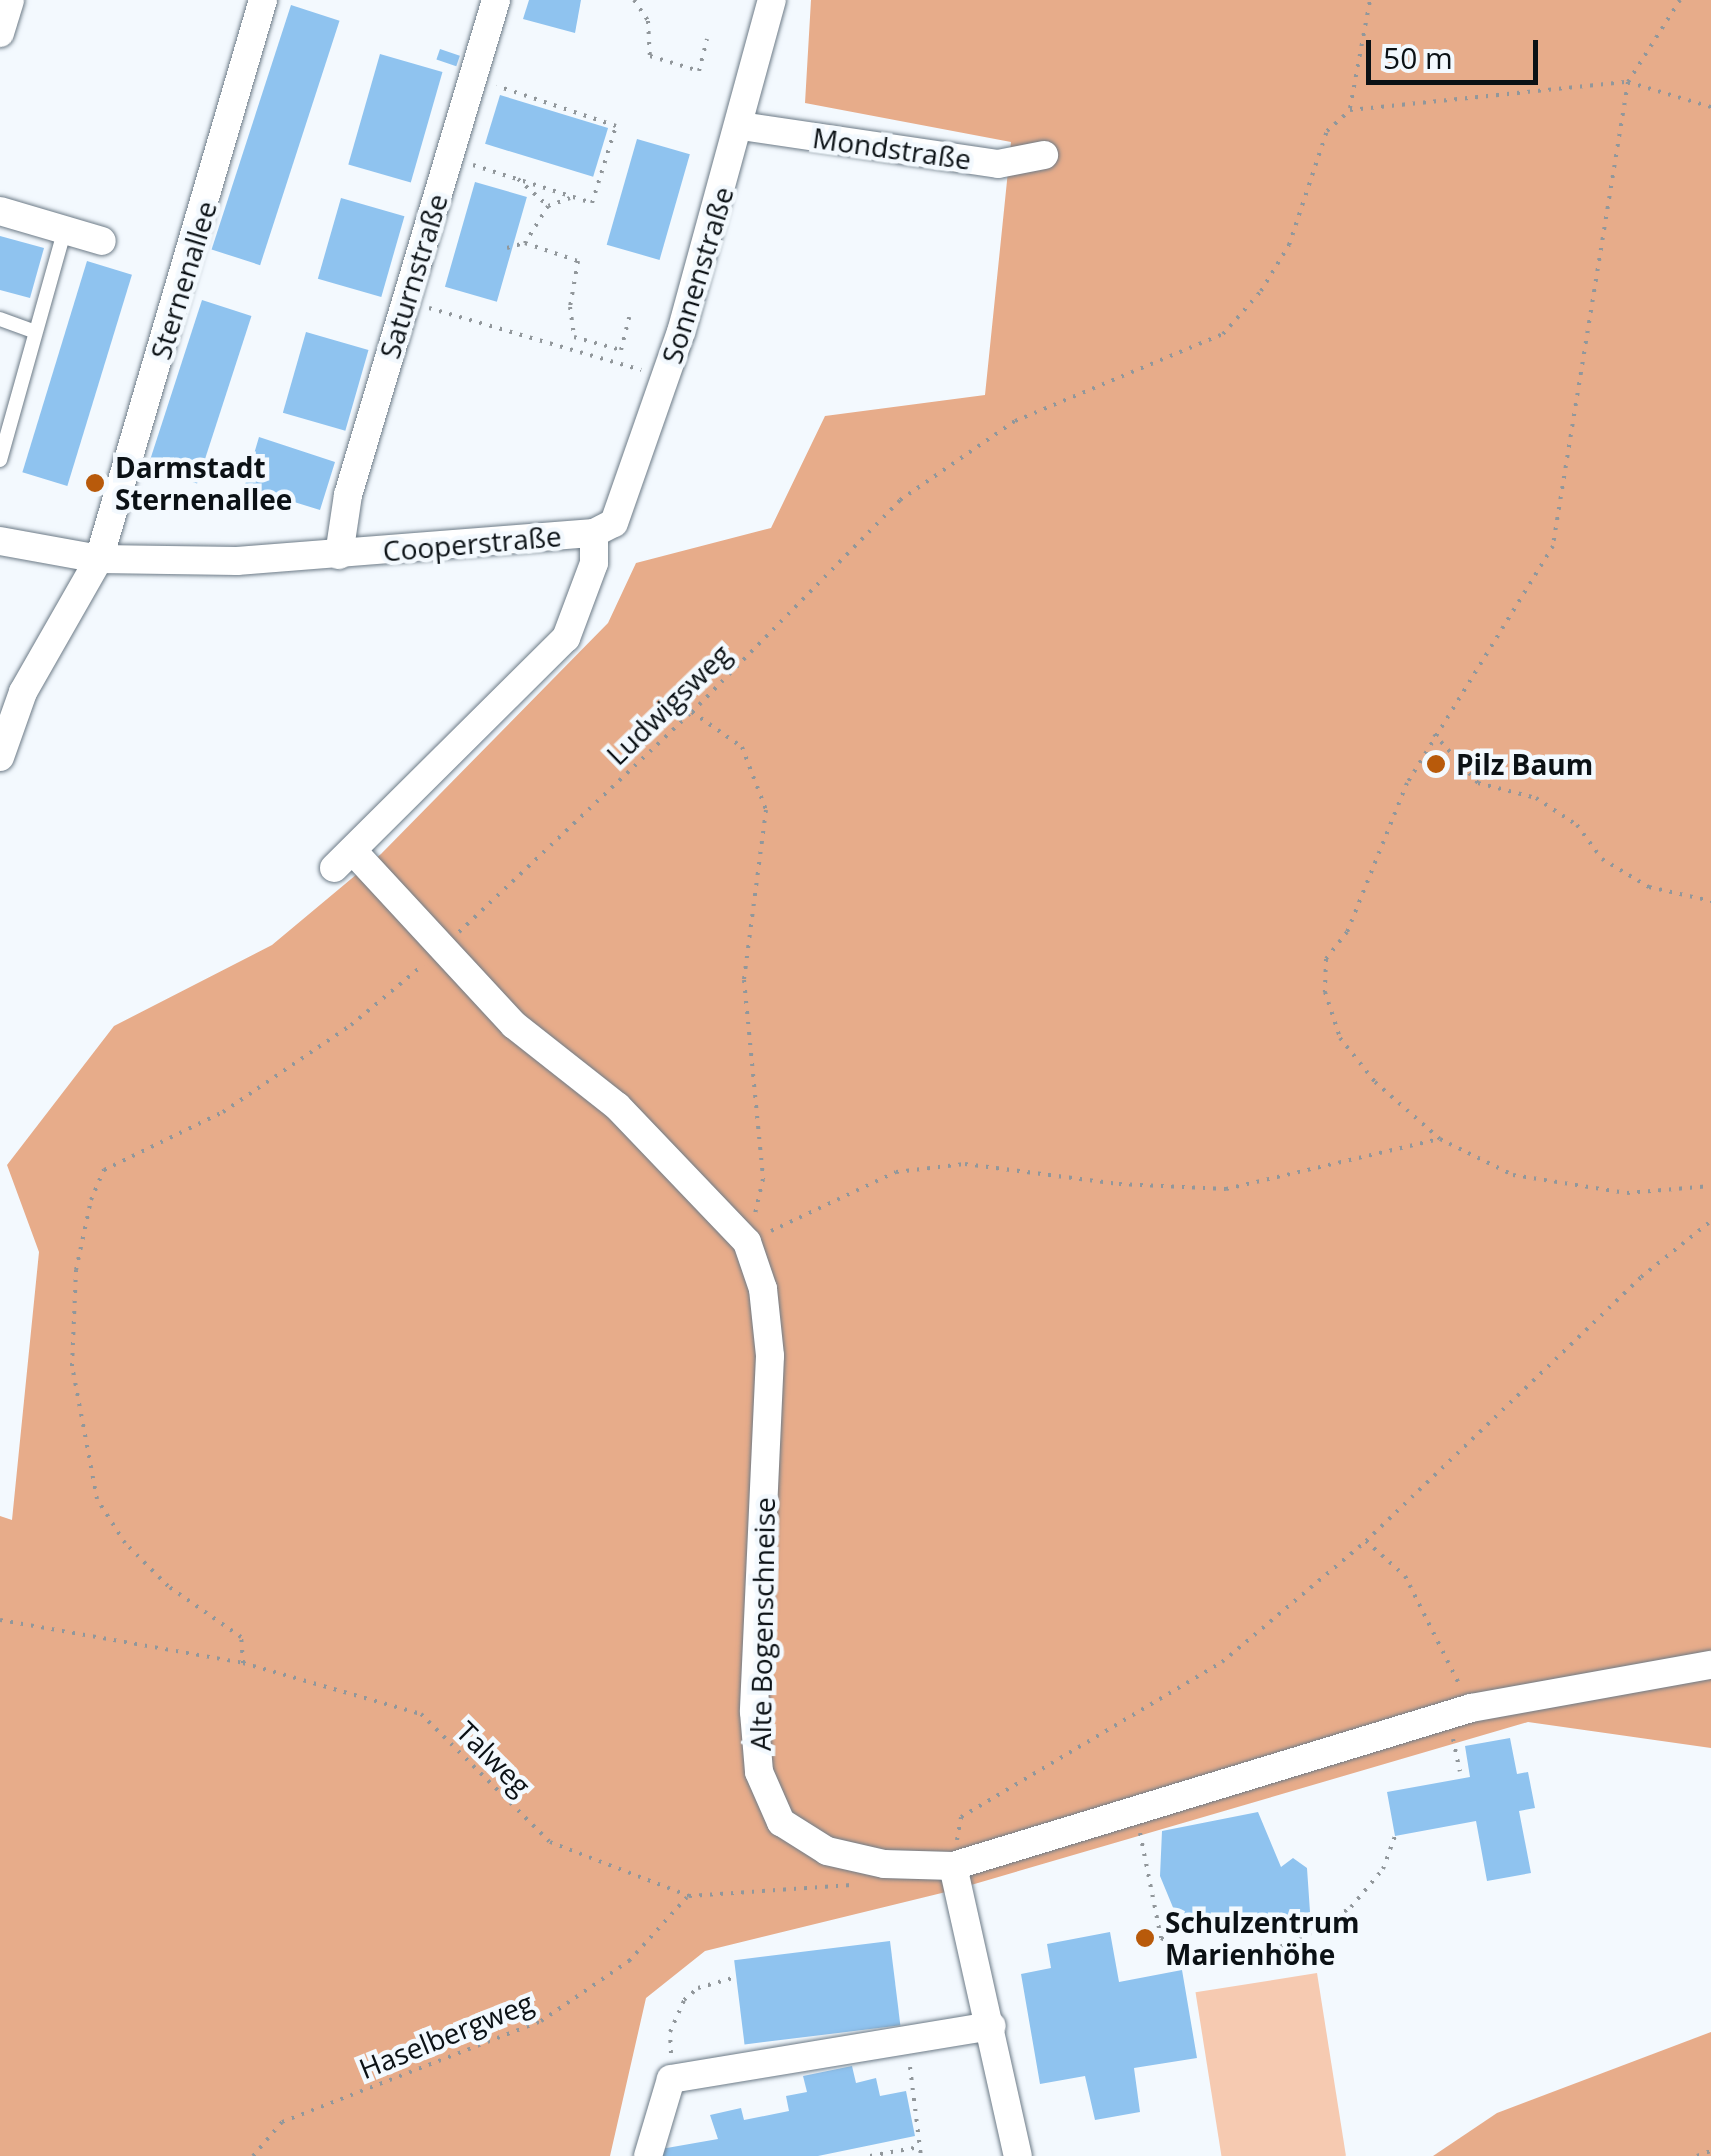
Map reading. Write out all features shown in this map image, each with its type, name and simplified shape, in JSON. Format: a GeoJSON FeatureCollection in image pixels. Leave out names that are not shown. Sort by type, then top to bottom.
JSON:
{"type":"FeatureCollection","features":[{"type":"Feature","properties":{"kind":"street"},"geometry":{"type":"LineString","coordinates":[[0,33],[10,0]]}},
{"type":"Feature","properties":{"kind":"street","name":"Sternenallee"},"geometry":{"type":"LineString","coordinates":[[0,757],[23,692],[99,559],[263,0]]}},
{"type":"Feature","properties":{"kind":"street","name":"Saturnstraße"},"geometry":{"type":"LineString","coordinates":[[339,555],[348,495],[496,0]]}},
{"type":"Feature","properties":{"kind":"street","name":"Sonnenstraße"},"geometry":{"type":"LineString","coordinates":[[594,533],[614,523],[628,494],[740,126],[772,0]]}},
{"type":"Feature","properties":{"kind":"street","name":"Mondstraße"},"geometry":{"type":"LineString","coordinates":[[740,126],[998,164],[1044,155]]}},
{"type":"Feature","properties":{"kind":"street"},"geometry":{"type":"LineString","coordinates":[[0,210],[102,241]]}},
{"type":"Feature","properties":{"kind":"street","name":"Cooperstraße"},"geometry":{"type":"LineString","coordinates":[[0,541],[99,559],[339,555],[594,533],[594,563],[566,638],[344,860],[444,948]]}},
{"type":"Feature","properties":{"kind":"street","name":"Alte Bogenschneise"},"geometry":{"type":"LineString","coordinates":[[444,948],[514,1025],[617,1106],[746,1242],[764,1289],[770,1356],[754,1712],[759,1772],[781,1822],[827,1850],[884,1864],[953,1866],[1459,1711],[1711,1665]]}},
{"type":"Feature","properties":{"kind":"street"},"geometry":{"type":"LineString","coordinates":[[953,1866],[992,2026],[1018,2156]]}},
{"type":"Feature","properties":{"kind":"street"},"geometry":{"type":"LineString","coordinates":[[648,2156],[671,2079],[992,2026]]}},
{"type":"Feature","properties":{"kind":"lane"},"geometry":{"type":"LineString","coordinates":[[0,460],[64,230]]}},
{"type":"Feature","properties":{"kind":"lane"},"geometry":{"type":"LineString","coordinates":[[0,318],[33,331]]}},
{"type":"Feature","properties":{"kind":"path"},"geometry":{"type":"LineString","coordinates":[[634,0],[648,20],[650,56],[700,72],[707,39]]}},
{"type":"Feature","properties":{"kind":"path"},"geometry":{"type":"LineString","coordinates":[[1370,0],[1350,110],[1628,82],[1711,107]]}},
{"type":"Feature","properties":{"kind":"path"},"geometry":{"type":"LineString","coordinates":[[1680,0],[1628,82],[1553,546],[1407,782],[1348,932],[1326,960],[1325,992],[1340,1038],[1375,1082],[1440,1139],[1514,1174],[1627,1192],[1711,1186]]}},
{"type":"Feature","properties":{"kind":"path"},"geometry":{"type":"LineString","coordinates":[[469,164],[592,202],[616,126],[474,78]]}},
{"type":"Feature","properties":{"kind":"path","name":"Ludwigsweg"},"geometry":{"type":"LineString","coordinates":[[243,1663],[240,1637],[168,1586],[125,1543],[97,1499],[72,1366],[76,1270],[91,1200],[104,1170],[223,1112],[351,1024],[444,948],[692,712],[900,500],[1015,422],[1222,334],[1261,291],[1289,244],[1328,131],[1350,110]]}},
{"type":"Feature","properties":{"kind":"path"},"geometry":{"type":"LineString","coordinates":[[516,178],[548,206]]}},
{"type":"Feature","properties":{"kind":"path"},"geometry":{"type":"LineString","coordinates":[[525,243],[548,206],[570,198]]}},
{"type":"Feature","properties":{"kind":"path"},"geometry":{"type":"LineString","coordinates":[[507,248],[525,243],[578,261],[570,307],[574,337],[622,350],[629,316]]}},
{"type":"Feature","properties":{"kind":"path"},"geometry":{"type":"LineString","coordinates":[[405,301],[666,378]]}},
{"type":"Feature","properties":{"kind":"path"},"geometry":{"type":"LineString","coordinates":[[692,712],[742,747],[766,810],[744,980],[763,1179],[746,1242]]}},
{"type":"Feature","properties":{"kind":"path"},"geometry":{"type":"LineString","coordinates":[[1434,734],[1478,783],[1536,798],[1577,825],[1602,859],[1648,886],[1711,901]]}},
{"type":"Feature","properties":{"kind":"path"},"geometry":{"type":"LineString","coordinates":[[746,1242],[896,1172],[965,1164],[1119,1184],[1226,1189],[1440,1139]]}},
{"type":"Feature","properties":{"kind":"path"},"geometry":{"type":"LineString","coordinates":[[953,1866],[961,1817],[1222,1662],[1366,1542],[1641,1277],[1711,1221]]}},
{"type":"Feature","properties":{"kind":"path"},"geometry":{"type":"LineString","coordinates":[[1366,1542],[1406,1576],[1459,1711],[1460,1772]]}},
{"type":"Feature","properties":{"kind":"path","name":"Talweg"},"geometry":{"type":"LineString","coordinates":[[0,1620],[243,1663],[422,1714],[550,1842],[689,1896],[858,1884]]}},
{"type":"Feature","properties":{"kind":"path"},"geometry":{"type":"LineString","coordinates":[[1135,1808],[1162,1938],[1197,1956],[1261,1954],[1318,1930],[1351,1907],[1383,1870],[1395,1836]]}},
{"type":"Feature","properties":{"kind":"path","name":"Haselbergweg"},"geometry":{"type":"LineString","coordinates":[[253,2156],[282,2122],[541,2021],[628,1961],[689,1896]]}},
{"type":"Feature","properties":{"kind":"path"},"geometry":{"type":"LineString","coordinates":[[671,2079],[670,2032],[684,2000],[698,1988],[736,1977]]}},
{"type":"Feature","properties":{"kind":"path"},"geometry":{"type":"LineString","coordinates":[[906,2042],[922,2156]]}},
{"type":"Feature","properties":{"kind":"path"},"geometry":{"type":"LineString","coordinates":[[870,2156],[920,2147]]}},
{"type":"Feature","properties":{"kind":"path"},"geometry":{"type":"LineString","coordinates":[[1697,2156],[1711,2152]]}},
{"type":"Feature","properties":{"kind":"shaded area"},"geometry":{"type":"Polygon","coordinates":[[[811,0],[1711,0],[1711,1748],[1528,1722],[954,1890],[705,1951],[646,1998],[610,2156],[0,2156],[0,1516],[12,1520],[39,1252],[7,1165],[114,1026],[272,945],[381,854],[608,623],[636,563],[771,528],[825,416],[985,395],[1011,142],[805,103],[811,0]]]}},
{"type":"Feature","properties":{"kind":"shaded area"},"geometry":{"type":"Polygon","coordinates":[[[1317,1973],[1346,2156],[1221,2156],[1196,1992],[1317,1973]]]}},
{"type":"Feature","properties":{"kind":"shaded area"},"geometry":{"type":"Polygon","coordinates":[[[1711,2032],[1711,2156],[1433,2156],[1497,2113],[1711,2032]]]}},
{"type":"Feature","properties":{"kind":"building"},"geometry":{"type":"Polygon","coordinates":[[[529,0],[581,0],[575,33],[523,19],[529,0]]]}},
{"type":"Feature","properties":{"kind":"building"},"geometry":{"type":"Polygon","coordinates":[[[291,5],[340,21],[260,265],[212,249],[291,5]]]}},
{"type":"Feature","properties":{"kind":"building"},"geometry":{"type":"Polygon","coordinates":[[[440,49],[460,56],[456,66],[436,59],[440,49]]]}},
{"type":"Feature","properties":{"kind":"building"},"geometry":{"type":"Polygon","coordinates":[[[380,54],[442,72],[411,182],[348,165],[380,54]]]}},
{"type":"Feature","properties":{"kind":"building"},"geometry":{"type":"Polygon","coordinates":[[[500,95],[608,128],[593,177],[485,144],[500,95]]]}},
{"type":"Feature","properties":{"kind":"building"},"geometry":{"type":"Polygon","coordinates":[[[637,139],[690,154],[660,260],[607,245],[637,139]]]}},
{"type":"Feature","properties":{"kind":"building"},"geometry":{"type":"Polygon","coordinates":[[[475,182],[527,197],[497,302],[445,287],[475,182]]]}},
{"type":"Feature","properties":{"kind":"building"},"geometry":{"type":"Polygon","coordinates":[[[341,198],[404,216],[381,297],[318,279],[341,198]]]}},
{"type":"Feature","properties":{"kind":"building"},"geometry":{"type":"Polygon","coordinates":[[[0,236],[44,248],[30,298],[0,290],[0,236]]]}},
{"type":"Feature","properties":{"kind":"building"},"geometry":{"type":"Polygon","coordinates":[[[87,261],[132,275],[67,486],[22,472],[87,261]]]}},
{"type":"Feature","properties":{"kind":"building"},"geometry":{"type":"Polygon","coordinates":[[[202,300],[251,316],[197,483],[148,467],[202,300]]]}},
{"type":"Feature","properties":{"kind":"building"},"geometry":{"type":"Polygon","coordinates":[[[306,332],[368,350],[345,431],[283,413],[306,332]]]}},
{"type":"Feature","properties":{"kind":"building"},"geometry":{"type":"Polygon","coordinates":[[[259,437],[335,462],[320,510],[278,497],[275,506],[242,495],[259,437]]]}},
{"type":"Feature","properties":{"kind":"building"},"geometry":{"type":"Polygon","coordinates":[[[1510,1738],[1517,1774],[1528,1772],[1535,1808],[1519,1811],[1531,1873],[1487,1881],[1476,1821],[1395,1836],[1387,1792],[1470,1777],[1465,1746],[1510,1738]]]}},
{"type":"Feature","properties":{"kind":"building"},"geometry":{"type":"Polygon","coordinates":[[[1258,1812],[1281,1867],[1293,1858],[1307,1868],[1310,1912],[1263,1932],[1259,1922],[1244,1929],[1204,1917],[1179,1922],[1160,1876],[1162,1831],[1258,1812]]]}},
{"type":"Feature","properties":{"kind":"building"},"geometry":{"type":"Polygon","coordinates":[[[1110,1932],[1119,1982],[1182,1970],[1197,2058],[1134,2068],[1140,2112],[1095,2120],[1085,2076],[1040,2084],[1021,1974],[1051,1968],[1047,1944],[1110,1932]]]}},
{"type":"Feature","properties":{"kind":"building"},"geometry":{"type":"Polygon","coordinates":[[[890,1941],[900,2025],[745,2044],[734,1960],[890,1941]]]}},
{"type":"Feature","properties":{"kind":"building"},"geometry":{"type":"Polygon","coordinates":[[[852,2066],[856,2083],[876,2078],[880,2096],[906,2091],[915,2136],[818,2156],[662,2156],[661,2149],[718,2139],[710,2115],[741,2108],[744,2120],[789,2111],[786,2096],[807,2092],[803,2076],[852,2066]]]}},
{"type":"Feature","properties":{"kind":"place","name":"Darmstadt Sternenallee"},"geometry":{"type":"Point","coordinates":[95,483]}},
{"type":"Feature","properties":{"kind":"place","name":"Pilz Baum"},"geometry":{"type":"Point","coordinates":[1436,764]}},
{"type":"Feature","properties":{"kind":"place","name":"Schulzentrum Marienhöhe"},"geometry":{"type":"Point","coordinates":[1145,1938]}}]}
